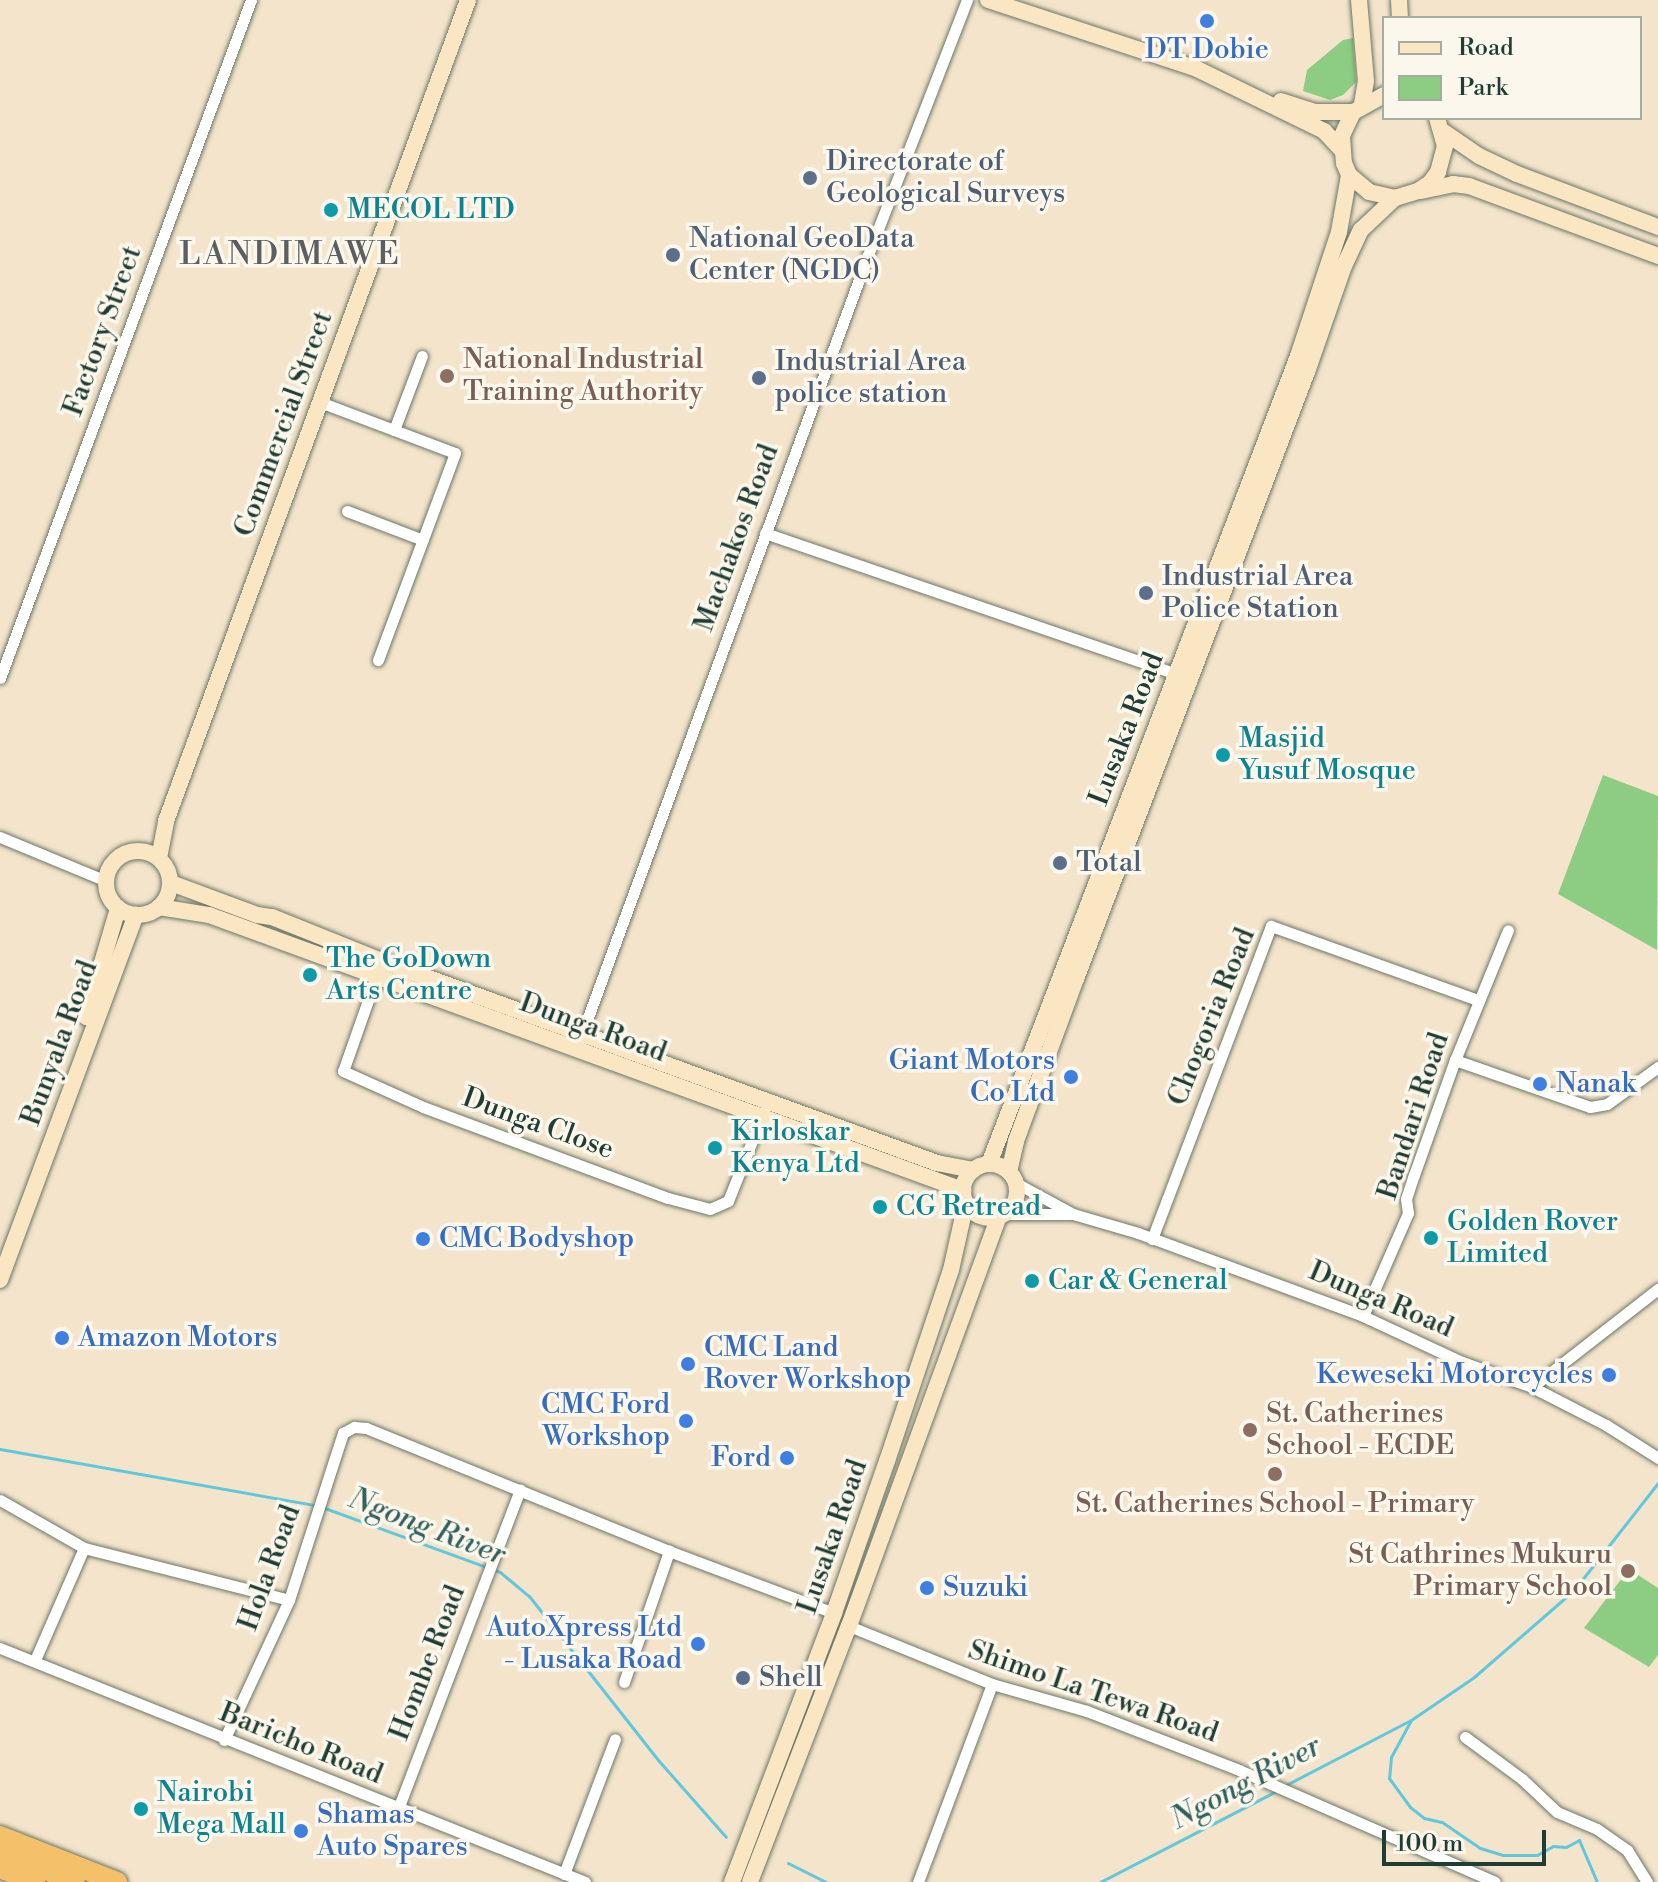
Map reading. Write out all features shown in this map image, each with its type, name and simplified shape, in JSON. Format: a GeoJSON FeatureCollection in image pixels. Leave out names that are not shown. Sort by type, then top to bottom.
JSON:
{"type":"FeatureCollection","features":[{"type":"Feature","properties":{"kind":"highway"},"geometry":{"type":"LineString","coordinates":[[0,1836],[117,1882]]}},
{"type":"Feature","properties":{"kind":"highway"},"geometry":{"type":"LineString","coordinates":[[0,1851],[75,1882]]}},
{"type":"Feature","properties":{"kind":"highway"},"geometry":{"type":"LineString","coordinates":[[0,1868],[35,1882]]}},
{"type":"Feature","properties":{"kind":"highway"},"geometry":{"type":"LineString","coordinates":[[0,1880],[6,1882]]}},
{"type":"Feature","properties":{"kind":"main road","name":"Commercial Street"},"geometry":{"type":"LineString","coordinates":[[159,858],[166,821],[468,0]]}},
{"type":"Feature","properties":{"kind":"main road"},"geometry":{"type":"LineString","coordinates":[[988,0],[1195,68],[1324,131],[1341,149]]}},
{"type":"Feature","properties":{"kind":"main road"},"geometry":{"type":"LineString","coordinates":[[1359,0],[1366,81],[1358,108],[1342,136],[1341,149],[1349,175],[1369,192],[1395,198],[1453,184],[1469,186],[1658,256]]}},
{"type":"Feature","properties":{"kind":"main road"},"geometry":{"type":"LineString","coordinates":[[1238,89],[1315,112],[1358,108],[1382,96]]}},
{"type":"Feature","properties":{"kind":"main road"},"geometry":{"type":"LineString","coordinates":[[1418,191],[1438,172],[1445,146],[1440,125]]}},
{"type":"Feature","properties":{"kind":"main road"},"geometry":{"type":"LineString","coordinates":[[1440,125],[1479,156],[1517,174],[1658,227]]}},
{"type":"Feature","properties":{"kind":"main road","name":"Lusaka Road"},"geometry":{"type":"LineString","coordinates":[[989,1164],[1303,342],[1339,232],[1349,175]]}},
{"type":"Feature","properties":{"kind":"main road","name":"Lusaka Road"},"geometry":{"type":"LineString","coordinates":[[1013,1177],[1016,1141],[1307,372],[1344,266],[1361,230],[1395,198]]}},
{"type":"Feature","properties":{"kind":"main road","name":"Commercial Street"},"geometry":{"type":"LineString","coordinates":[[139,851],[166,821]]}},
{"type":"Feature","properties":{"kind":"main road"},"geometry":{"type":"LineString","coordinates":[[139,851],[159,858],[171,883],[168,896],[159,907],[136,915],[118,908],[107,891],[106,881],[117,860],[139,851]]}},
{"type":"Feature","properties":{"kind":"main road","name":"Dunga Road"},"geometry":{"type":"LineString","coordinates":[[171,883],[257,915],[272,917],[379,969]]}},
{"type":"Feature","properties":{"kind":"main road","name":"Dunga Road"},"geometry":{"type":"LineString","coordinates":[[159,907],[209,915],[379,969],[765,1108],[937,1163],[973,1170]]}},
{"type":"Feature","properties":{"kind":"main road","name":"Bunyala Road"},"geometry":{"type":"LineString","coordinates":[[0,1248],[87,1015],[118,908]]}},
{"type":"Feature","properties":{"kind":"main road","name":"Bunyala Road"},"geometry":{"type":"LineString","coordinates":[[0,1280],[136,915]]}},
{"type":"Feature","properties":{"kind":"main road","name":"Dunga Road"},"geometry":{"type":"LineString","coordinates":[[765,1108],[964,1196]]}},
{"type":"Feature","properties":{"kind":"main road"},"geometry":{"type":"LineString","coordinates":[[989,1164],[1013,1177],[1016,1201],[1002,1215],[978,1215],[964,1196],[973,1170],[989,1164]]}},
{"type":"Feature","properties":{"kind":"main road","name":"Lusaka Road"},"geometry":{"type":"LineString","coordinates":[[732,1882],[834,1613],[951,1270],[964,1196]]}},
{"type":"Feature","properties":{"kind":"main road","name":"Lusaka Road"},"geometry":{"type":"LineString","coordinates":[[750,1882],[1002,1215]]}},
{"type":"Feature","properties":{"kind":"street","name":"Factory Street"},"geometry":{"type":"LineString","coordinates":[[0,678],[251,0]]}},
{"type":"Feature","properties":{"kind":"street","name":"Machakos Road"},"geometry":{"type":"LineString","coordinates":[[579,1043],[765,533],[967,0]]}},
{"type":"Feature","properties":{"kind":"street"},"geometry":{"type":"LineString","coordinates":[[394,430],[422,356]]}},
{"type":"Feature","properties":{"kind":"street"},"geometry":{"type":"LineString","coordinates":[[320,402],[455,453],[378,660]]}},
{"type":"Feature","properties":{"kind":"street"},"geometry":{"type":"LineString","coordinates":[[347,511],[423,540]]}},
{"type":"Feature","properties":{"kind":"street"},"geometry":{"type":"LineString","coordinates":[[765,533],[1176,674]]}},
{"type":"Feature","properties":{"kind":"street"},"geometry":{"type":"LineString","coordinates":[[0,837],[106,881]]}},
{"type":"Feature","properties":{"kind":"street","name":"Chogoria Road"},"geometry":{"type":"LineString","coordinates":[[1152,1239],[1271,926],[1478,1000]]}},
{"type":"Feature","properties":{"kind":"street","name":"Bandari Road"},"geometry":{"type":"LineString","coordinates":[[1363,1316],[1408,1213],[1406,1199],[1455,1060],[1508,930]]}},
{"type":"Feature","properties":{"kind":"street","name":"Dunga Close"},"geometry":{"type":"LineString","coordinates":[[379,969],[343,1071],[423,1107],[668,1198],[710,1209],[728,1201],[765,1108]]}},
{"type":"Feature","properties":{"kind":"street"},"geometry":{"type":"LineString","coordinates":[[1455,1060],[1598,1108],[1658,1067]]}},
{"type":"Feature","properties":{"kind":"street","name":"Dunga Road"},"geometry":{"type":"LineString","coordinates":[[1013,1177],[1073,1214],[1152,1239],[1363,1316],[1462,1362],[1532,1387],[1606,1425],[1656,1456]]}},
{"type":"Feature","properties":{"kind":"street","name":"Dunga Road"},"geometry":{"type":"LineString","coordinates":[[1002,1215],[1073,1214]]}},
{"type":"Feature","properties":{"kind":"street"},"geometry":{"type":"LineString","coordinates":[[1532,1387],[1658,1289]]}},
{"type":"Feature","properties":{"kind":"street","name":"Hola Road"},"geometry":{"type":"LineString","coordinates":[[224,1740],[289,1600],[343,1433],[354,1427],[366,1428],[520,1489]]}},
{"type":"Feature","properties":{"kind":"street"},"geometry":{"type":"LineString","coordinates":[[520,1489],[669,1551],[834,1613]]}},
{"type":"Feature","properties":{"kind":"street","name":"Hombe Road"},"geometry":{"type":"LineString","coordinates":[[398,1809],[520,1489]]}},
{"type":"Feature","properties":{"kind":"street"},"geometry":{"type":"LineString","coordinates":[[0,1500],[84,1548],[289,1600]]}},
{"type":"Feature","properties":{"kind":"street"},"geometry":{"type":"LineString","coordinates":[[35,1660],[84,1548]]}},
{"type":"Feature","properties":{"kind":"street"},"geometry":{"type":"LineString","coordinates":[[624,1682],[669,1551]]}},
{"type":"Feature","properties":{"kind":"street","name":"Shimo La Tewa Road"},"geometry":{"type":"LineString","coordinates":[[849,1626],[992,1684],[1087,1711],[1239,1770],[1495,1882]]}},
{"type":"Feature","properties":{"kind":"street","name":"Baricho Road"},"geometry":{"type":"LineString","coordinates":[[0,1648],[585,1882]]}},
{"type":"Feature","properties":{"kind":"street"},"geometry":{"type":"LineString","coordinates":[[918,1882],[992,1684]]}},
{"type":"Feature","properties":{"kind":"street"},"geometry":{"type":"LineString","coordinates":[[1465,1737],[1522,1779],[1557,1812],[1597,1829],[1627,1850],[1647,1882]]}},
{"type":"Feature","properties":{"kind":"street"},"geometry":{"type":"LineString","coordinates":[[564,1874],[615,1739]]}},
{"type":"Feature","properties":{"kind":"green space"},"geometry":{"type":"Polygon","coordinates":[[[1353,38],[1356,82],[1343,95],[1330,100],[1303,91],[1307,70],[1343,40],[1353,38]]]}},
{"type":"Feature","properties":{"kind":"green space"},"geometry":{"type":"Polygon","coordinates":[[[1603,775],[1658,796],[1657,950],[1558,894],[1603,775]]]}},
{"type":"Feature","properties":{"kind":"green space"},"geometry":{"type":"Polygon","coordinates":[[[1629,1569],[1658,1588],[1658,1655],[1649,1667],[1584,1628],[1629,1569]]]}},
{"type":"Feature","properties":{"kind":"waterway","name":"Ngong River"},"geometry":{"type":"LineString","coordinates":[[0,1449],[315,1505]]}},
{"type":"Feature","properties":{"kind":"waterway","name":"Ngong River"},"geometry":{"type":"LineString","coordinates":[[1284,1786],[1411,1720],[1474,1677],[1574,1590],[1658,1483]]}},
{"type":"Feature","properties":{"kind":"waterway","name":"Ngong River"},"geometry":{"type":"LineString","coordinates":[[322,1507],[500,1572],[529,1596],[659,1761],[726,1837]]}},
{"type":"Feature","properties":{"kind":"waterway","name":"Ngong River"},"geometry":{"type":"LineString","coordinates":[[1411,1720],[1391,1757],[1389,1778],[1410,1807],[1424,1818],[1442,1822],[1480,1848],[1503,1855],[1537,1855],[1553,1846],[1566,1847],[1579,1840],[1597,1882]]}},
{"type":"Feature","properties":{"kind":"waterway","name":"Ngong River"},"geometry":{"type":"LineString","coordinates":[[1100,1882],[1278,1790]]}},
{"type":"Feature","properties":{"kind":"waterway","name":"Ngong River"},"geometry":{"type":"LineString","coordinates":[[788,1863],[826,1882]]}},
{"type":"Feature","properties":{"kind":"place","name":"DT Dobie"},"geometry":{"type":"Point","coordinates":[1207,21]}},
{"type":"Feature","properties":{"kind":"place","name":"Directorate of Geological Surveys"},"geometry":{"type":"Point","coordinates":[810,178]}},
{"type":"Feature","properties":{"kind":"place","name":"MECOL LTD"},"geometry":{"type":"Point","coordinates":[331,210]}},
{"type":"Feature","properties":{"kind":"place","name":"National GeoData Center (NGDC)"},"geometry":{"type":"Point","coordinates":[673,255]}},
{"type":"Feature","properties":{"kind":"place","name":"National Industrial Training Authority"},"geometry":{"type":"Point","coordinates":[447,376]}},
{"type":"Feature","properties":{"kind":"place","name":"Industrial Area police station"},"geometry":{"type":"Point","coordinates":[759,378]}},
{"type":"Feature","properties":{"kind":"place","name":"Industrial Area Police Station"},"geometry":{"type":"Point","coordinates":[1146,593]}},
{"type":"Feature","properties":{"kind":"place","name":"Masjid Yusuf Mosque"},"geometry":{"type":"Point","coordinates":[1223,755]}},
{"type":"Feature","properties":{"kind":"place","name":"Total"},"geometry":{"type":"Point","coordinates":[1060,863]}},
{"type":"Feature","properties":{"kind":"place","name":"The GoDown Arts Centre"},"geometry":{"type":"Point","coordinates":[310,975]}},
{"type":"Feature","properties":{"kind":"place","name":"Giant Motors Co Ltd"},"geometry":{"type":"Point","coordinates":[1071,1077]}},
{"type":"Feature","properties":{"kind":"place","name":"Nanak"},"geometry":{"type":"Point","coordinates":[1540,1084]}},
{"type":"Feature","properties":{"kind":"place","name":"Kirloskar Kenya Ltd"},"geometry":{"type":"Point","coordinates":[715,1148]}},
{"type":"Feature","properties":{"kind":"place","name":"CG Retread"},"geometry":{"type":"Point","coordinates":[880,1207]}},
{"type":"Feature","properties":{"kind":"place","name":"Golden Rover Limited"},"geometry":{"type":"Point","coordinates":[1431,1238]}},
{"type":"Feature","properties":{"kind":"place","name":"CMC Bodyshop"},"geometry":{"type":"Point","coordinates":[423,1239]}},
{"type":"Feature","properties":{"kind":"place","name":"Car & General"},"geometry":{"type":"Point","coordinates":[1032,1281]}},
{"type":"Feature","properties":{"kind":"place","name":"Amazon Motors"},"geometry":{"type":"Point","coordinates":[62,1338]}},
{"type":"Feature","properties":{"kind":"place","name":"CMC Land Rover Workshop"},"geometry":{"type":"Point","coordinates":[688,1364]}},
{"type":"Feature","properties":{"kind":"place","name":"Keweseki Motorcycles"},"geometry":{"type":"Point","coordinates":[1609,1375]}},
{"type":"Feature","properties":{"kind":"place","name":"CMC Ford Workshop"},"geometry":{"type":"Point","coordinates":[686,1421]}},
{"type":"Feature","properties":{"kind":"place","name":"St. Catherines School - ECDE"},"geometry":{"type":"Point","coordinates":[1250,1430]}},
{"type":"Feature","properties":{"kind":"place","name":"Ford"},"geometry":{"type":"Point","coordinates":[787,1458]}},
{"type":"Feature","properties":{"kind":"place","name":"St. Catherines School - Primary"},"geometry":{"type":"Point","coordinates":[1275,1474]}},
{"type":"Feature","properties":{"kind":"place","name":"St Cathrines Mukuru Primary School"},"geometry":{"type":"Point","coordinates":[1628,1571]}},
{"type":"Feature","properties":{"kind":"place","name":"Suzuki"},"geometry":{"type":"Point","coordinates":[927,1588]}},
{"type":"Feature","properties":{"kind":"place","name":"AutoXpress Ltd - Lusaka Road"},"geometry":{"type":"Point","coordinates":[698,1644]}},
{"type":"Feature","properties":{"kind":"place","name":"Shell"},"geometry":{"type":"Point","coordinates":[743,1678]}},
{"type":"Feature","properties":{"kind":"place","name":"Nairobi Mega Mall"},"geometry":{"type":"Point","coordinates":[141,1809]}},
{"type":"Feature","properties":{"kind":"place","name":"Shamas Auto Spares"},"geometry":{"type":"Point","coordinates":[301,1831]}},
{"type":"Feature","properties":{"kind":"district","name":"LANDIMAWE"},"geometry":{"type":"Point","coordinates":[290,254]}}]}
